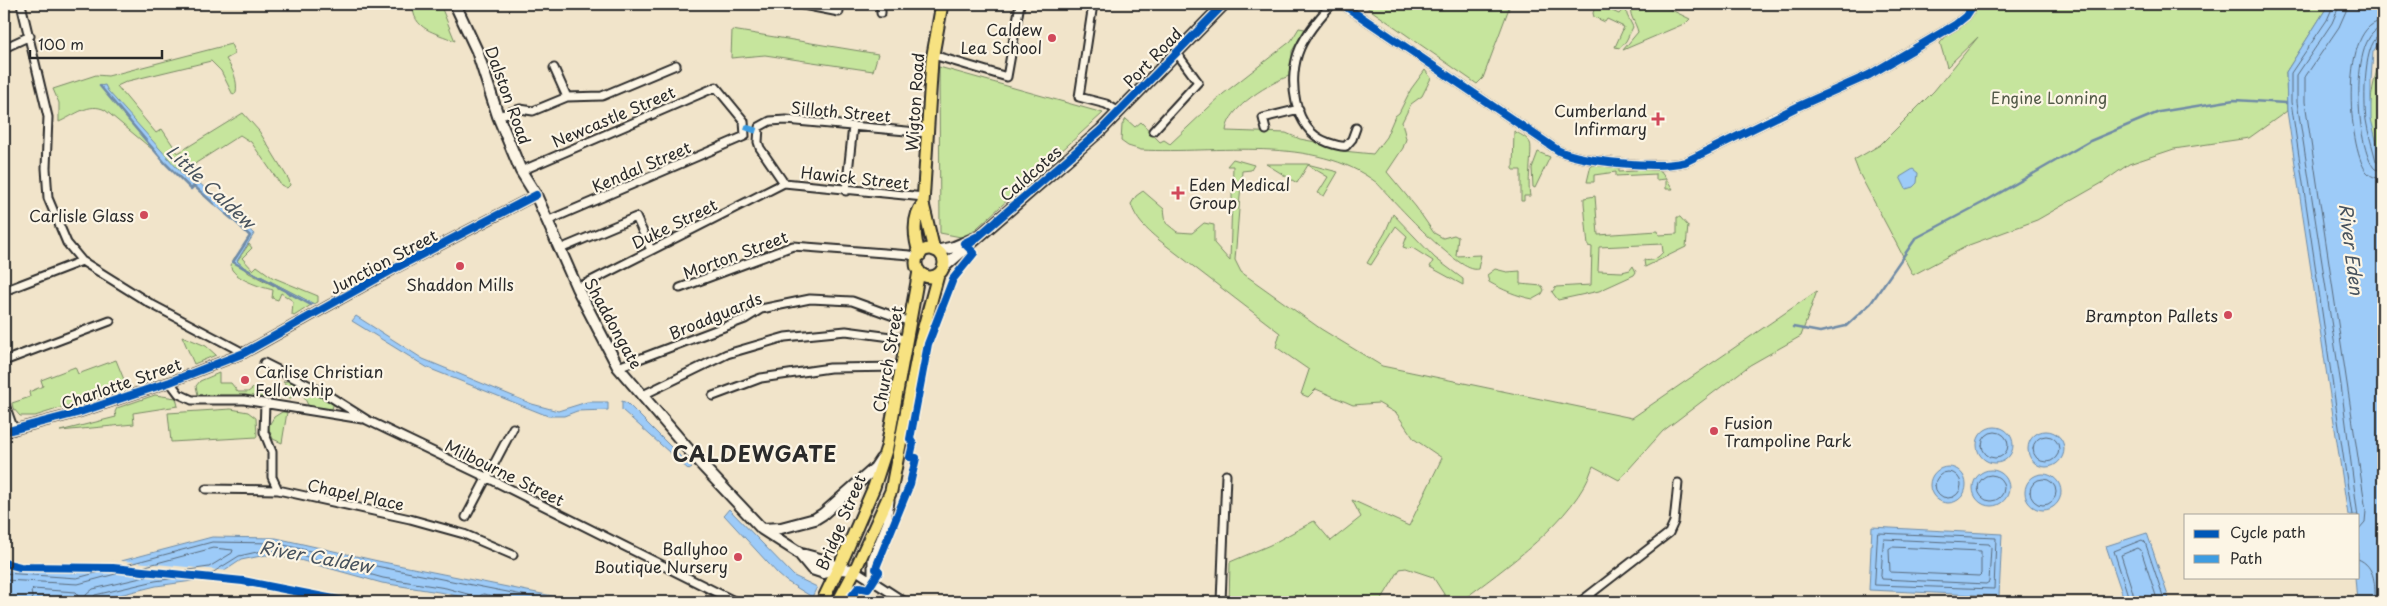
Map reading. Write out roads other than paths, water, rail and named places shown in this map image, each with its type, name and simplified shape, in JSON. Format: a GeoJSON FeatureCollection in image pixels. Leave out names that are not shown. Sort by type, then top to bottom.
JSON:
{"type":"FeatureCollection","features":[{"type":"Feature","properties":{"kind":"main road","name":"Dalston Road"},"geometry":{"type":"LineString","coordinates":[[455,4],[477,51],[498,116],[521,171],[536,196]]}},
{"type":"Feature","properties":{"kind":"main road","name":"Wigton Road"},"geometry":{"type":"LineString","coordinates":[[935,250],[924,200],[932,56],[942,4]]}},
{"type":"Feature","properties":{"kind":"main road","name":"Port Road"},"geometry":{"type":"LineString","coordinates":[[1101,130],[1224,4]]}},
{"type":"Feature","properties":{"kind":"main road","name":"Caldcotes"},"geometry":{"type":"LineString","coordinates":[[941,271],[976,237],[1101,130]]}},
{"type":"Feature","properties":{"kind":"main road","name":"Shaddongate"},"geometry":{"type":"LineString","coordinates":[[536,196],[576,288],[618,367],[641,396],[762,529],[798,552],[812,569],[824,573],[839,569],[855,570]]}},
{"type":"Feature","properties":{"kind":"main road","name":"Wigton Road"},"geometry":{"type":"LineString","coordinates":[[918,256],[916,220],[918,210],[924,200]]}},
{"type":"Feature","properties":{"kind":"main road","name":"Caldcotes"},"geometry":{"type":"LineString","coordinates":[[935,250],[954,247],[976,237]]}},
{"type":"Feature","properties":{"kind":"main road"},"geometry":{"type":"LineString","coordinates":[[926,250],[935,250],[944,260],[941,271],[930,277],[919,271],[918,256],[926,250]]}},
{"type":"Feature","properties":{"kind":"main road","name":"Church Street"},"geometry":{"type":"LineString","coordinates":[[885,453],[919,271]]}},
{"type":"Feature","properties":{"kind":"main road","name":"Church Street"},"geometry":{"type":"LineString","coordinates":[[900,449],[920,342],[941,271]]}},
{"type":"Feature","properties":{"kind":"main road","name":"Bridge Street"},"geometry":{"type":"LineString","coordinates":[[838,602],[855,570],[891,491],[900,449]]}},
{"type":"Feature","properties":{"kind":"main road"},"geometry":{"type":"LineString","coordinates":[[762,529],[796,524],[823,514],[875,468],[885,453]]}},
{"type":"Feature","properties":{"kind":"main road","name":"Bridge Street"},"geometry":{"type":"LineString","coordinates":[[822,602],[839,569],[874,487],[885,453]]}},
{"type":"Feature","properties":{"kind":"street"},"geometry":{"type":"LineString","coordinates":[[21,4],[48,117],[46,168],[48,198],[67,243],[82,261],[150,304],[244,353]]}},
{"type":"Feature","properties":{"kind":"street"},"geometry":{"type":"LineString","coordinates":[[798,4],[818,6],[839,12]]}},
{"type":"Feature","properties":{"kind":"street"},"geometry":{"type":"LineString","coordinates":[[881,4],[881,13]]}},
{"type":"Feature","properties":{"kind":"street"},"geometry":{"type":"LineString","coordinates":[[932,56],[1008,77],[1020,4]]}},
{"type":"Feature","properties":{"kind":"street"},"geometry":{"type":"LineString","coordinates":[[1093,4],[1079,97],[1106,104],[1118,112]]}},
{"type":"Feature","properties":{"kind":"street"},"geometry":{"type":"LineString","coordinates":[[1332,4],[1307,35],[1296,61],[1294,84],[1299,109],[1310,133],[1321,140],[1346,146],[1352,139],[1356,128]]}},
{"type":"Feature","properties":{"kind":"street"},"geometry":{"type":"LineString","coordinates":[[1342,4],[1553,147],[1570,155],[1591,159],[1674,165],[1685,162],[1799,106],[1869,75],[1956,25],[1966,16],[1974,4]]}},
{"type":"Feature","properties":{"kind":"street"},"geometry":{"type":"LineString","coordinates":[[4,48],[30,36]]}},
{"type":"Feature","properties":{"kind":"street"},"geometry":{"type":"LineString","coordinates":[[1153,131],[1198,82],[1176,52]]}},
{"type":"Feature","properties":{"kind":"street"},"geometry":{"type":"LineString","coordinates":[[498,116],[520,109],[533,111],[567,97],[602,96],[676,65]]}},
{"type":"Feature","properties":{"kind":"street"},"geometry":{"type":"LineString","coordinates":[[554,68],[567,97]]}},
{"type":"Feature","properties":{"kind":"street","name":"Newcastle Street"},"geometry":{"type":"LineString","coordinates":[[521,171],[716,87],[744,121],[745,136]]}},
{"type":"Feature","properties":{"kind":"street"},"geometry":{"type":"LineString","coordinates":[[1266,130],[1263,118],[1299,109]]}},
{"type":"Feature","properties":{"kind":"street","name":"Silloth Street"},"geometry":{"type":"LineString","coordinates":[[784,183],[760,148],[757,132],[759,127],[770,121],[786,120],[928,133]]}},
{"type":"Feature","properties":{"kind":"street"},"geometry":{"type":"LineString","coordinates":[[846,191],[853,126]]}},
{"type":"Feature","properties":{"kind":"street","name":"Kendal Street"},"geometry":{"type":"LineString","coordinates":[[547,221],[745,136]]}},
{"type":"Feature","properties":{"kind":"street","name":"Hawick Street"},"geometry":{"type":"LineString","coordinates":[[784,183],[888,194],[924,200]]}},
{"type":"Feature","properties":{"kind":"street","name":"Duke Street"},"geometry":{"type":"LineString","coordinates":[[576,288],[784,183]]}},
{"type":"Feature","properties":{"kind":"street","name":"Junction Street"},"geometry":{"type":"LineString","coordinates":[[244,353],[386,274],[536,196]]}},
{"type":"Feature","properties":{"kind":"street"},"geometry":{"type":"LineString","coordinates":[[560,249],[636,216],[651,250]]}},
{"type":"Feature","properties":{"kind":"street","name":"Morton Street"},"geometry":{"type":"LineString","coordinates":[[680,288],[793,246],[918,256]]}},
{"type":"Feature","properties":{"kind":"street"},"geometry":{"type":"LineString","coordinates":[[4,291],[82,261]]}},
{"type":"Feature","properties":{"kind":"street","name":"Broadguards"},"geometry":{"type":"LineString","coordinates":[[618,367],[745,319],[761,309],[810,299],[852,301],[910,322]]}},
{"type":"Feature","properties":{"kind":"street"},"geometry":{"type":"LineString","coordinates":[[4,361],[110,321]]}},
{"type":"Feature","properties":{"kind":"street"},"geometry":{"type":"LineString","coordinates":[[641,396],[727,354],[785,337],[846,331],[906,340]]}},
{"type":"Feature","properties":{"kind":"street","name":"Charlotte Street"},"geometry":{"type":"LineString","coordinates":[[4,432],[77,413],[170,382],[244,353]]}},
{"type":"Feature","properties":{"kind":"street","name":"Milbourne Street"},"geometry":{"type":"LineString","coordinates":[[264,363],[326,394],[367,420],[488,478],[736,602]]}},
{"type":"Feature","properties":{"kind":"street"},"geometry":{"type":"LineString","coordinates":[[713,396],[760,378],[830,368],[902,367]]}},
{"type":"Feature","properties":{"kind":"street"},"geometry":{"type":"LineString","coordinates":[[170,382],[179,394],[192,400],[244,400],[367,420]]}},
{"type":"Feature","properties":{"kind":"street"},"geometry":{"type":"LineString","coordinates":[[4,402],[14,430]]}},
{"type":"Feature","properties":{"kind":"street"},"geometry":{"type":"LineString","coordinates":[[265,403],[263,426],[272,452],[272,477],[278,490]]}},
{"type":"Feature","properties":{"kind":"street"},"geometry":{"type":"LineString","coordinates":[[466,517],[513,428]]}},
{"type":"Feature","properties":{"kind":"street"},"geometry":{"type":"LineString","coordinates":[[1221,602],[1226,475]]}},
{"type":"Feature","properties":{"kind":"street"},"geometry":{"type":"LineString","coordinates":[[1580,602],[1669,532],[1674,522],[1678,483]]}},
{"type":"Feature","properties":{"kind":"street","name":"Chapel Place"},"geometry":{"type":"LineString","coordinates":[[206,489],[278,490],[410,519],[464,534],[513,555]]}},
{"type":"Feature","properties":{"kind":"street","name":"Bridge Street"},"geometry":{"type":"LineString","coordinates":[[872,580],[872,559],[887,522],[891,491]]}},
{"type":"Feature","properties":{"kind":"street"},"geometry":{"type":"LineString","coordinates":[[855,570],[905,602]]}},
{"type":"Feature","properties":{"kind":"water","name":"River Eden"},"geometry":{"type":"Polygon","coordinates":[[[2329,4],[2383,4],[2383,36],[2373,52],[2371,119],[2383,169],[2383,602],[2357,602],[2355,578],[2360,578],[2360,514],[2348,514],[2287,111],[2286,72],[2329,4]]]}},
{"type":"Feature","properties":{"kind":"water"},"geometry":{"type":"Polygon","coordinates":[[[105,85],[108,91],[186,178],[190,180],[193,177],[254,234],[237,261],[245,268],[314,304],[311,305],[233,262],[250,236],[194,186],[191,189],[165,163],[100,86],[105,85]]]}},
{"type":"Feature","properties":{"kind":"water"},"geometry":{"type":"Polygon","coordinates":[[[1913,169],[1918,173],[1917,183],[1913,187],[1906,189],[1900,177],[1913,169]]]}},
{"type":"Feature","properties":{"kind":"water"},"geometry":{"type":"Polygon","coordinates":[[[356,316],[423,359],[532,404],[558,411],[587,402],[608,402],[608,410],[577,411],[564,416],[548,416],[428,368],[352,321],[356,316]]]}},
{"type":"Feature","properties":{"kind":"water"},"geometry":{"type":"Polygon","coordinates":[[[622,401],[627,403],[692,468],[689,470],[622,410],[622,401]]]}},
{"type":"Feature","properties":{"kind":"water"},"geometry":{"type":"Polygon","coordinates":[[[1995,427],[2002,428],[2008,432],[2012,438],[2012,452],[2008,458],[2002,462],[1995,463],[1988,462],[1982,458],[1978,452],[1977,445],[1978,438],[1982,432],[1988,428],[1995,427]]]}},
{"type":"Feature","properties":{"kind":"water"},"geometry":{"type":"Polygon","coordinates":[[[2046,431],[2053,432],[2059,436],[2063,442],[2063,456],[2059,462],[2053,466],[2046,467],[2039,466],[2033,462],[2029,456],[2028,449],[2029,442],[2033,436],[2039,432],[2046,431]]]}},
{"type":"Feature","properties":{"kind":"water"},"geometry":{"type":"Polygon","coordinates":[[[1948,467],[1955,468],[1961,472],[1965,478],[1965,492],[1961,498],[1955,502],[1948,503],[1941,502],[1935,498],[1931,492],[1930,485],[1931,478],[1935,472],[1941,468],[1948,467]]]}},
{"type":"Feature","properties":{"kind":"water"},"geometry":{"type":"Polygon","coordinates":[[[1991,470],[1998,471],[2004,475],[2008,481],[2008,495],[2004,501],[1998,505],[1991,506],[1984,505],[1978,501],[1974,495],[1973,488],[1974,481],[1978,475],[1984,471],[1991,470]]]}},
{"type":"Feature","properties":{"kind":"water"},"geometry":{"type":"Polygon","coordinates":[[[2043,474],[2050,475],[2056,479],[2060,485],[2060,499],[2056,505],[2050,509],[2043,510],[2036,509],[2030,505],[2026,499],[2025,492],[2026,485],[2030,479],[2036,475],[2043,474]]]}},
{"type":"Feature","properties":{"kind":"water"},"geometry":{"type":"Polygon","coordinates":[[[729,509],[794,576],[817,587],[812,597],[778,574],[724,515],[729,509]]]}},
{"type":"Feature","properties":{"kind":"water"},"geometry":{"type":"Polygon","coordinates":[[[1872,527],[2002,534],[1999,596],[1869,590],[1872,527]]]}},
{"type":"Feature","properties":{"kind":"water"},"geometry":{"type":"Polygon","coordinates":[[[2147,533],[2170,602],[2125,602],[2106,546],[2147,533]]]}},
{"type":"Feature","properties":{"kind":"water","name":"River Caldew"},"geometry":{"type":"Polygon","coordinates":[[[212,537],[276,538],[378,561],[582,602],[481,602],[445,593],[382,583],[296,559],[266,555],[241,560],[214,578],[156,586],[103,599],[75,602],[35,602],[4,598],[4,568],[76,573],[212,537]]]}},
{"type":"Feature","properties":{"kind":"waterway","name":"Little Caldew"},"geometry":{"type":"LineString","coordinates":[[100,86],[165,163],[191,189],[194,186],[214,204]]}},
{"type":"Feature","properties":{"kind":"waterway"},"geometry":{"type":"LineString","coordinates":[[1793,327],[1820,332],[1846,326],[1871,303],[1916,238],[1984,202],[2090,141],[2159,112],[2234,100],[2286,103]]}},
{"type":"Feature","properties":{"kind":"waterway","name":"Little Caldew"},"geometry":{"type":"LineString","coordinates":[[226,214],[237,223]]}},
{"type":"Feature","properties":{"kind":"waterway","name":"Little Caldew"},"geometry":{"type":"LineString","coordinates":[[241,227],[250,236],[233,262],[311,305]]}},
{"type":"Feature","properties":{"kind":"place","name":"Caldew Lea School"},"geometry":{"type":"Point","coordinates":[1052,38]}},
{"type":"Feature","properties":{"kind":"place","name":"Cumberland Infirmary"},"geometry":{"type":"Point","coordinates":[1658,119]}},
{"type":"Feature","properties":{"kind":"place","name":"Eden Medical Group"},"geometry":{"type":"Point","coordinates":[1178,193]}},
{"type":"Feature","properties":{"kind":"place","name":"Carlisle Glass"},"geometry":{"type":"Point","coordinates":[144,215]}},
{"type":"Feature","properties":{"kind":"place","name":"Shaddon Mills"},"geometry":{"type":"Point","coordinates":[460,266]}},
{"type":"Feature","properties":{"kind":"place","name":"Brampton Pallets"},"geometry":{"type":"Point","coordinates":[2228,315]}},
{"type":"Feature","properties":{"kind":"place","name":"Carlise Christian Fellowship"},"geometry":{"type":"Point","coordinates":[245,380]}},
{"type":"Feature","properties":{"kind":"place","name":"Fusion Trampoline Park"},"geometry":{"type":"Point","coordinates":[1714,431]}},
{"type":"Feature","properties":{"kind":"place","name":"Ballyhoo Boutique Nursery"},"geometry":{"type":"Point","coordinates":[738,557]}},
{"type":"Feature","properties":{"kind":"district","name":"CALDEWGATE"},"geometry":{"type":"Point","coordinates":[755,453]}},
{"type":"Feature","properties":{"kind":"park label","name":"Engine Lonning"},"geometry":{"type":"Point","coordinates":[2049,97]}}]}
